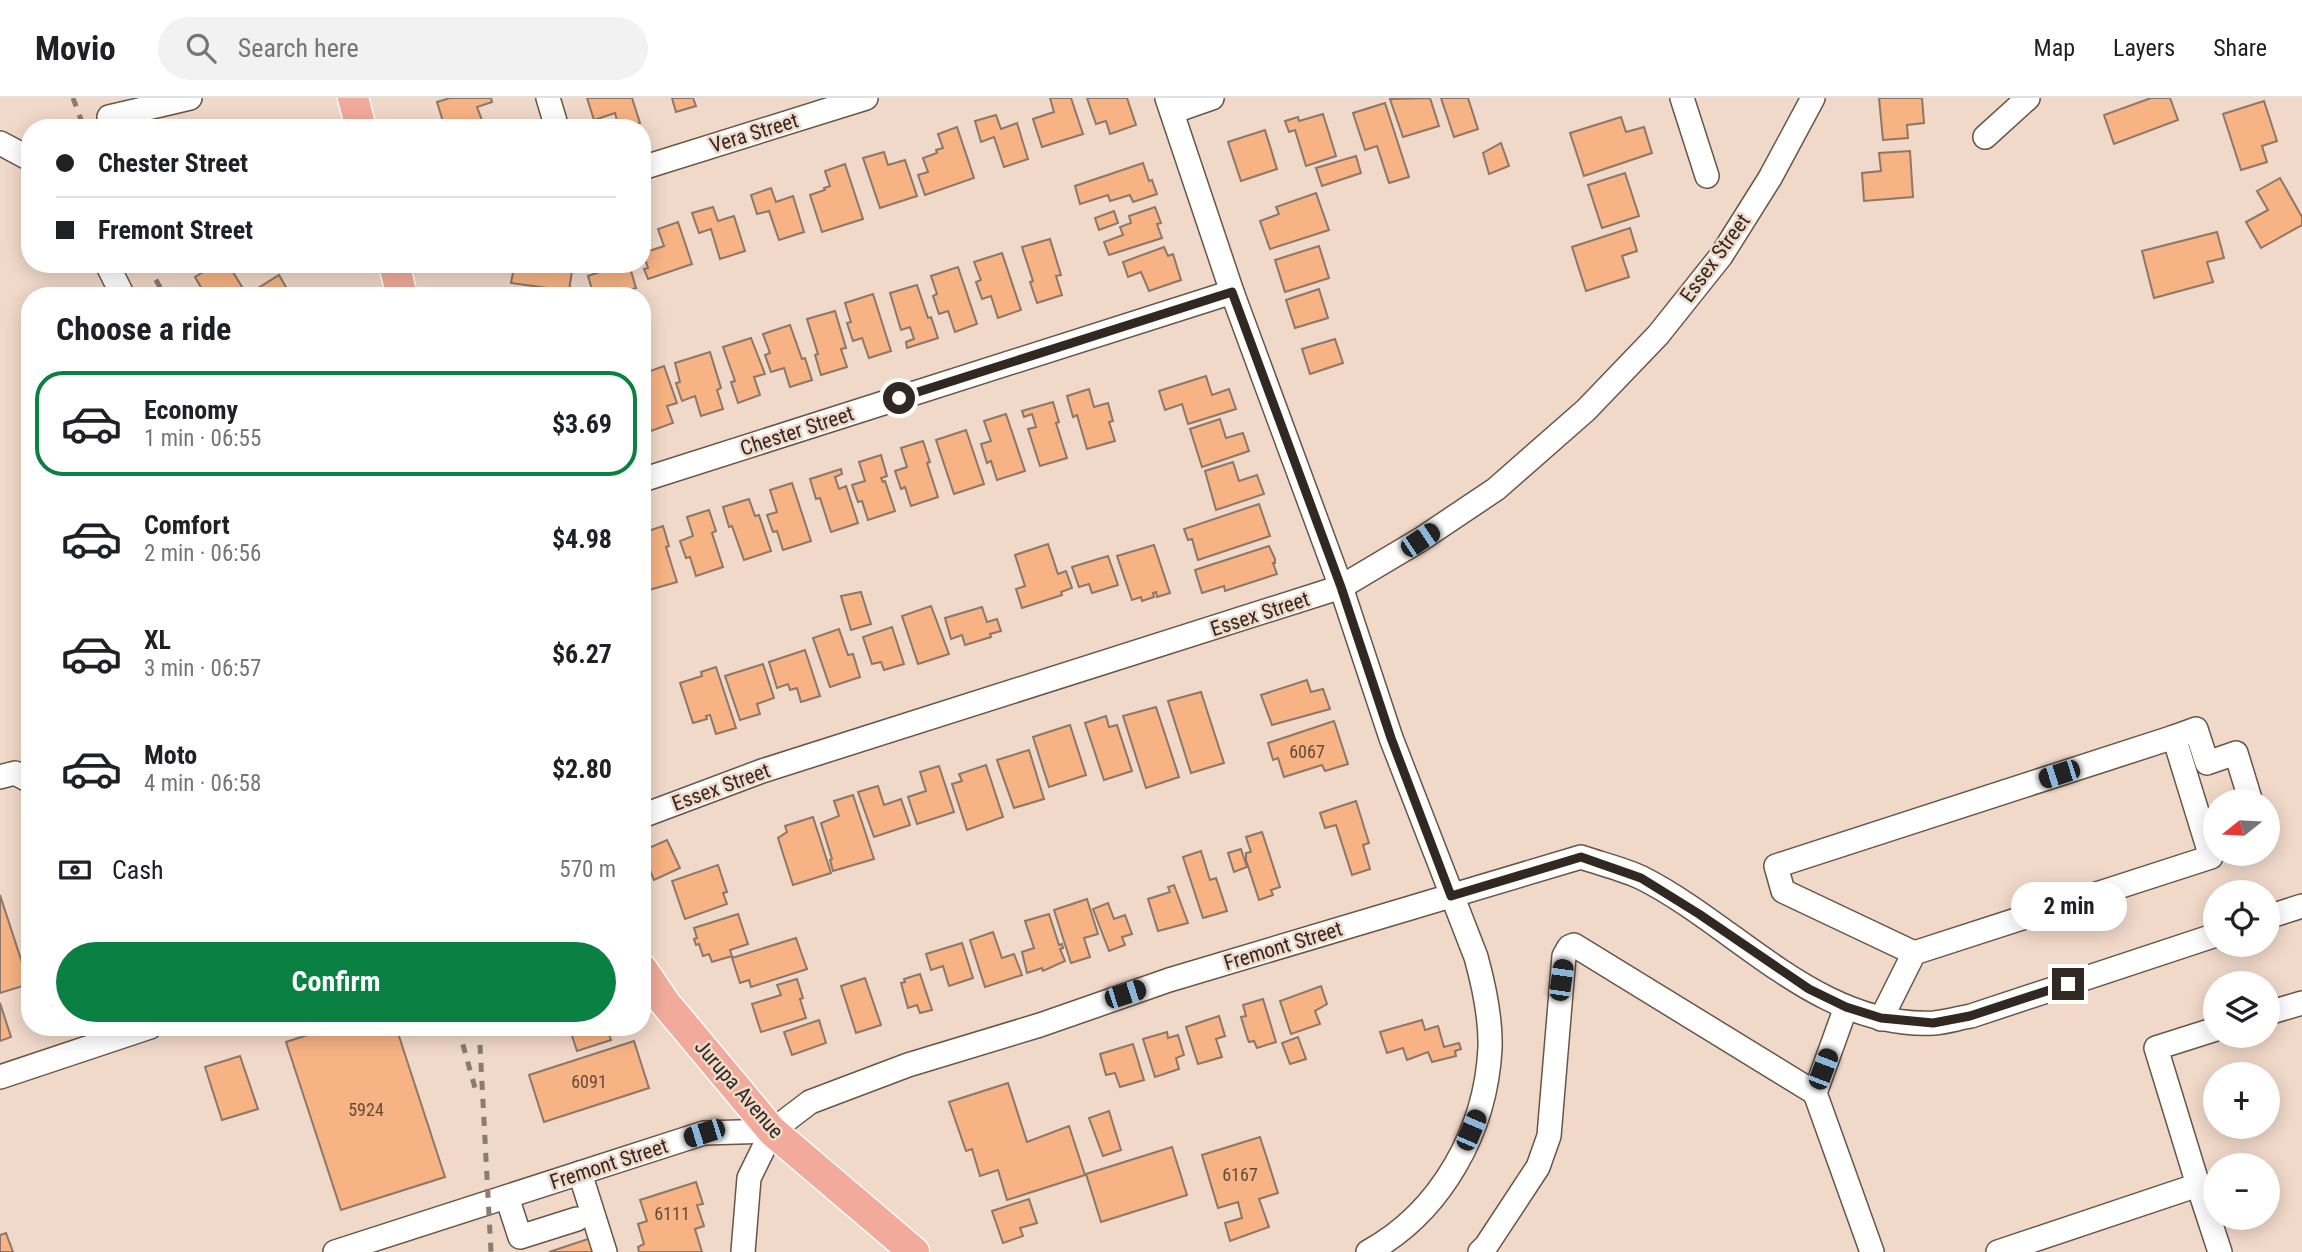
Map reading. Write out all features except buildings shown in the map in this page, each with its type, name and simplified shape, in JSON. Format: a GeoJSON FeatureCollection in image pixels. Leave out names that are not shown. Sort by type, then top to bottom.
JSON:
{"type":"FeatureCollection","features":[{"type":"Feature","properties":{"kind":"main road"},"geometry":{"type":"LineString","coordinates":[[353,98],[359,119]]}},
{"type":"Feature","properties":{"kind":"main road","name":"Jurupa Avenue"},"geometry":{"type":"LineString","coordinates":[[651,981],[772,1131],[914,1252]]}},
{"type":"Feature","properties":{"kind":"street"},"geometry":{"type":"LineString","coordinates":[[109,117],[190,98]]}},
{"type":"Feature","properties":{"kind":"street"},"geometry":{"type":"LineString","coordinates":[[548,98],[554,119]]}},
{"type":"Feature","properties":{"kind":"street","name":"Vera Street"},"geometry":{"type":"LineString","coordinates":[[651,164],[866,98]]}},
{"type":"Feature","properties":{"kind":"street"},"geometry":{"type":"LineString","coordinates":[[1212,98],[1170,105],[1232,292],[1341,587],[1391,738],[1476,957],[1483,983],[1490,1046],[1478,1115],[1453,1171],[1437,1194],[1397,1233],[1368,1252]]}},
{"type":"Feature","properties":{"kind":"street"},"geometry":{"type":"LineString","coordinates":[[1682,98],[1707,176]]}},
{"type":"Feature","properties":{"kind":"street","name":"Essex Street"},"geometry":{"type":"LineString","coordinates":[[651,813],[762,771],[1341,587],[1420,540],[1496,489],[1595,401],[1658,335],[1721,256],[1770,178],[1813,98]]}},
{"type":"Feature","properties":{"kind":"street"},"geometry":{"type":"LineString","coordinates":[[1985,137],[2028,98]]}},
{"type":"Feature","properties":{"kind":"street"},"geometry":{"type":"LineString","coordinates":[[0,143],[21,154]]}},
{"type":"Feature","properties":{"kind":"street","name":"Chester Street"},"geometry":{"type":"LineString","coordinates":[[651,477],[1232,292]]}},
{"type":"Feature","properties":{"kind":"street"},"geometry":{"type":"LineString","coordinates":[[2203,860],[1914,953],[1783,891],[1776,866],[2196,729],[2207,763],[2236,753],[2247,789]]}},
{"type":"Feature","properties":{"kind":"street"},"geometry":{"type":"LineString","coordinates":[[2174,737],[2203,817]]}},
{"type":"Feature","properties":{"kind":"street","name":"Fremont Street"},"geometry":{"type":"LineString","coordinates":[[335,1252],[704,1133],[772,1131],[810,1102],[908,1066],[1040,1025],[1169,980],[1581,857],[1641,878],[1809,989],[1846,1007],[1881,1018],[1933,1023],[1970,1016],[2203,939]]}},
{"type":"Feature","properties":{"kind":"street"},"geometry":{"type":"LineString","coordinates":[[2280,913],[2302,906]]}},
{"type":"Feature","properties":{"kind":"street"},"geometry":{"type":"LineString","coordinates":[[1480,1252],[1538,1167],[1549,1136],[1564,956],[1574,944],[1815,1093],[1872,1252]]}},
{"type":"Feature","properties":{"kind":"street"},"geometry":{"type":"LineString","coordinates":[[1881,1018],[1914,953]]}},
{"type":"Feature","properties":{"kind":"street"},"geometry":{"type":"LineString","coordinates":[[2280,1009],[2302,1003]]}},
{"type":"Feature","properties":{"kind":"street"},"geometry":{"type":"LineString","coordinates":[[1815,1093],[1846,1007]]}},
{"type":"Feature","properties":{"kind":"street"},"geometry":{"type":"LineString","coordinates":[[2203,1033],[2156,1048],[2220,1252]]}},
{"type":"Feature","properties":{"kind":"street"},"geometry":{"type":"LineString","coordinates":[[0,1077],[123,1036]]}},
{"type":"Feature","properties":{"kind":"street"},"geometry":{"type":"LineString","coordinates":[[743,1252],[749,1178],[772,1131]]}},
{"type":"Feature","properties":{"kind":"street"},"geometry":{"type":"LineString","coordinates":[[580,1173],[606,1252]]}},
{"type":"Feature","properties":{"kind":"street"},"geometry":{"type":"LineString","coordinates":[[2001,1251],[2198,1185]]}},
{"type":"Feature","properties":{"kind":"street"},"geometry":{"type":"LineString","coordinates":[[507,1197],[520,1237],[577,1219]]}},
{"type":"Feature","properties":{"kind":"railway"},"geometry":{"type":"LineString","coordinates":[[73,98],[81,119]]}},
{"type":"Feature","properties":{"kind":"railway"},"geometry":{"type":"LineString","coordinates":[[152,273],[160,287]]}},
{"type":"Feature","properties":{"kind":"railway"},"geometry":{"type":"LineString","coordinates":[[461,1036],[475,1088]]}},
{"type":"Feature","properties":{"kind":"railway"},"geometry":{"type":"LineString","coordinates":[[479,1036],[491,1252]]}},
{"type":"Feature","properties":{"kind":"route"},"geometry":{"type":"LineString","coordinates":[[899,398],[1232,292],[1341,587],[1391,738],[1451,896],[1581,857],[1641,878],[1809,989],[1846,1007],[1881,1018],[1933,1023],[1970,1016],[2068,984]]}}]}
